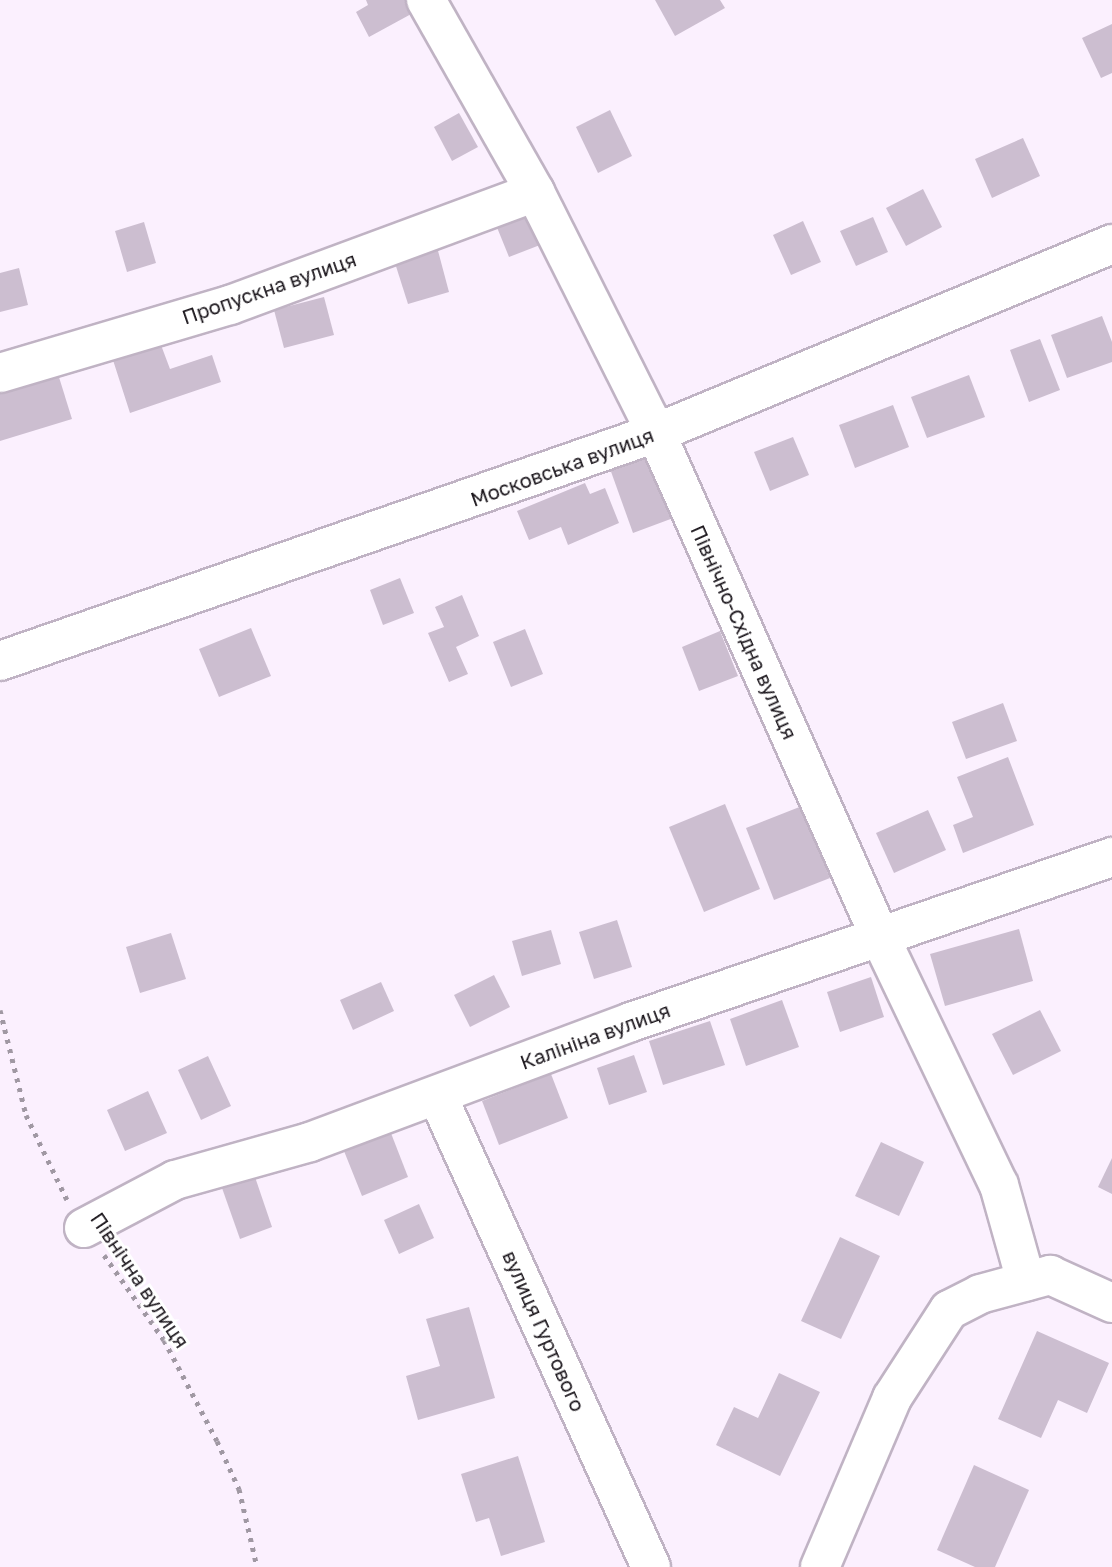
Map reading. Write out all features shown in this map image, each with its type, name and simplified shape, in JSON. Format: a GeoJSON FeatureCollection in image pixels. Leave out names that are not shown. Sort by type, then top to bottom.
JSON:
{"type":"FeatureCollection","features":[{"type":"Feature","properties":{"kind":"street","name":"Північно-Східна вулиця"},"geometry":{"type":"LineString","coordinates":[[426,0],[535,192],[656,433],[879,935],[999,1185],[1038,1278]]}},
{"type":"Feature","properties":{"kind":"street","name":"Пропускна вулиця"},"geometry":{"type":"LineString","coordinates":[[0,373],[230,305],[535,192]]}},
{"type":"Feature","properties":{"kind":"street","name":"Московська вулиця"},"geometry":{"type":"LineString","coordinates":[[0,661],[656,433],[1112,244]]}},
{"type":"Feature","properties":{"kind":"street","name":"Калініна вулиця"},"geometry":{"type":"LineString","coordinates":[[84,1228],[175,1180],[310,1142],[879,935],[1112,857]]}},
{"type":"Feature","properties":{"kind":"street","name":"вулиця Гуртового"},"geometry":{"type":"LineString","coordinates":[[437,1095],[651,1567]]}},
{"type":"Feature","properties":{"kind":"street"},"geometry":{"type":"LineString","coordinates":[[820,1567],[862,1457],[931,1334],[949,1310],[980,1294],[1038,1278],[1112,1303]]}},
{"type":"Feature","properties":{"kind":"path","name":"Північна вулиця"},"geometry":{"type":"LineString","coordinates":[[0,1010],[26,1115],[51,1174],[84,1228],[164,1340],[217,1441],[239,1489],[257,1567]]}},
{"type":"Feature","properties":{"kind":"building"},"geometry":{"type":"Polygon","coordinates":[[[366,0],[406,0],[413,13],[369,37],[356,12],[368,5],[366,0]]]}},
{"type":"Feature","properties":{"kind":"building"},"geometry":{"type":"Polygon","coordinates":[[[655,0],[720,0],[725,8],[675,36],[655,0]]]}},
{"type":"Feature","properties":{"kind":"building"},"geometry":{"type":"Polygon","coordinates":[[[1112,24],[1112,73],[1101,78],[1082,38],[1112,24]]]}},
{"type":"Feature","properties":{"kind":"building"},"geometry":{"type":"Polygon","coordinates":[[[610,110],[632,156],[598,173],[576,127],[610,110]]]}},
{"type":"Feature","properties":{"kind":"building"},"geometry":{"type":"Polygon","coordinates":[[[459,113],[478,147],[452,161],[434,127],[459,113]]]}},
{"type":"Feature","properties":{"kind":"building"},"geometry":{"type":"Polygon","coordinates":[[[1023,138],[1040,176],[992,198],[975,159],[1023,138]]]}},
{"type":"Feature","properties":{"kind":"building"},"geometry":{"type":"Polygon","coordinates":[[[923,189],[942,227],[906,246],[886,208],[923,189]]]}},
{"type":"Feature","properties":{"kind":"building"},"geometry":{"type":"Polygon","coordinates":[[[527,212],[540,245],[509,257],[496,225],[527,212]]]}},
{"type":"Feature","properties":{"kind":"building"},"geometry":{"type":"Polygon","coordinates":[[[873,217],[888,252],[856,266],[840,231],[873,217]]]}},
{"type":"Feature","properties":{"kind":"building"},"geometry":{"type":"Polygon","coordinates":[[[803,221],[821,262],[791,275],[773,235],[803,221]]]}},
{"type":"Feature","properties":{"kind":"building"},"geometry":{"type":"Polygon","coordinates":[[[144,222],[156,263],[127,272],[115,231],[144,222]]]}},
{"type":"Feature","properties":{"kind":"building"},"geometry":{"type":"Polygon","coordinates":[[[437,247],[449,292],[408,304],[394,260],[437,247]]]}},
{"type":"Feature","properties":{"kind":"building"},"geometry":{"type":"Polygon","coordinates":[[[19,268],[28,305],[0,312],[0,273],[19,268]]]}},
{"type":"Feature","properties":{"kind":"building"},"geometry":{"type":"Polygon","coordinates":[[[324,297],[334,335],[284,348],[274,310],[324,297]]]}},
{"type":"Feature","properties":{"kind":"building"},"geometry":{"type":"Polygon","coordinates":[[[1102,316],[1112,342],[1112,362],[1067,378],[1051,335],[1102,316]]]}},
{"type":"Feature","properties":{"kind":"building"},"geometry":{"type":"Polygon","coordinates":[[[1040,339],[1060,390],[1029,402],[1010,350],[1040,339]]]}},
{"type":"Feature","properties":{"kind":"building"},"geometry":{"type":"Polygon","coordinates":[[[161,345],[170,369],[212,355],[221,382],[130,413],[112,357],[161,345]]]}},
{"type":"Feature","properties":{"kind":"building"},"geometry":{"type":"Polygon","coordinates":[[[58,374],[72,419],[0,441],[0,392],[58,374]]]}},
{"type":"Feature","properties":{"kind":"building"},"geometry":{"type":"Polygon","coordinates":[[[969,375],[985,417],[927,438],[911,397],[969,375]]]}},
{"type":"Feature","properties":{"kind":"building"},"geometry":{"type":"Polygon","coordinates":[[[893,405],[909,447],[855,468],[839,425],[893,405]]]}},
{"type":"Feature","properties":{"kind":"building"},"geometry":{"type":"Polygon","coordinates":[[[793,437],[809,475],[770,491],[754,452],[793,437]]]}},
{"type":"Feature","properties":{"kind":"building"},"geometry":{"type":"Polygon","coordinates":[[[652,450],[676,517],[633,533],[609,466],[652,450]]]}},
{"type":"Feature","properties":{"kind":"building"},"geometry":{"type":"Polygon","coordinates":[[[585,483],[590,494],[605,488],[619,523],[568,545],[561,527],[529,540],[517,511],[585,483]]]}},
{"type":"Feature","properties":{"kind":"building"},"geometry":{"type":"Polygon","coordinates":[[[400,578],[414,613],[383,625],[370,590],[400,578]]]}},
{"type":"Feature","properties":{"kind":"building"},"geometry":{"type":"Polygon","coordinates":[[[462,595],[479,636],[456,647],[468,674],[449,682],[428,633],[444,627],[435,607],[462,595]]]}},
{"type":"Feature","properties":{"kind":"building"},"geometry":{"type":"Polygon","coordinates":[[[251,628],[271,676],[219,697],[199,649],[251,628]]]}},
{"type":"Feature","properties":{"kind":"building"},"geometry":{"type":"Polygon","coordinates":[[[525,629],[543,674],[511,687],[493,642],[525,629]]]}},
{"type":"Feature","properties":{"kind":"building"},"geometry":{"type":"Polygon","coordinates":[[[720,631],[738,676],[699,691],[682,647],[720,631]]]}},
{"type":"Feature","properties":{"kind":"building"},"geometry":{"type":"Polygon","coordinates":[[[1003,703],[1017,741],[966,759],[952,722],[1003,703]]]}},
{"type":"Feature","properties":{"kind":"building"},"geometry":{"type":"Polygon","coordinates":[[[1008,757],[1034,825],[963,853],[953,825],[973,817],[957,777],[1008,757]]]}},
{"type":"Feature","properties":{"kind":"building"},"geometry":{"type":"Polygon","coordinates":[[[725,804],[760,889],[704,912],[669,827],[725,804]]]}},
{"type":"Feature","properties":{"kind":"building"},"geometry":{"type":"Polygon","coordinates":[[[802,806],[830,878],[774,900],[746,828],[802,806]]]}},
{"type":"Feature","properties":{"kind":"building"},"geometry":{"type":"Polygon","coordinates":[[[928,810],[946,850],[894,873],[876,833],[928,810]]]}},
{"type":"Feature","properties":{"kind":"building"},"geometry":{"type":"Polygon","coordinates":[[[617,920],[632,967],[594,979],[579,932],[617,920]]]}},
{"type":"Feature","properties":{"kind":"building"},"geometry":{"type":"Polygon","coordinates":[[[1019,929],[1033,981],[945,1006],[930,954],[1019,929]]]}},
{"type":"Feature","properties":{"kind":"building"},"geometry":{"type":"Polygon","coordinates":[[[551,930],[561,964],[522,976],[512,941],[551,930]]]}},
{"type":"Feature","properties":{"kind":"building"},"geometry":{"type":"Polygon","coordinates":[[[171,933],[186,979],[140,993],[126,947],[171,933]]]}},
{"type":"Feature","properties":{"kind":"building"},"geometry":{"type":"Polygon","coordinates":[[[494,975],[510,1007],[470,1027],[454,995],[494,975]]]}},
{"type":"Feature","properties":{"kind":"building"},"geometry":{"type":"Polygon","coordinates":[[[871,977],[884,1017],[840,1032],[827,992],[871,977]]]}},
{"type":"Feature","properties":{"kind":"building"},"geometry":{"type":"Polygon","coordinates":[[[381,982],[394,1011],[353,1030],[340,1000],[381,982]]]}},
{"type":"Feature","properties":{"kind":"building"},"geometry":{"type":"Polygon","coordinates":[[[782,1000],[799,1047],[746,1066],[730,1019],[782,1000]]]}},
{"type":"Feature","properties":{"kind":"building"},"geometry":{"type":"Polygon","coordinates":[[[1040,1010],[1061,1051],[1013,1075],[992,1034],[1040,1010]]]}},
{"type":"Feature","properties":{"kind":"building"},"geometry":{"type":"Polygon","coordinates":[[[710,1021],[725,1065],[663,1085],[649,1041],[710,1021]]]}},
{"type":"Feature","properties":{"kind":"building"},"geometry":{"type":"Polygon","coordinates":[[[634,1055],[647,1092],[609,1105],[597,1068],[634,1055]]]}},
{"type":"Feature","properties":{"kind":"building"},"geometry":{"type":"Polygon","coordinates":[[[208,1056],[231,1106],[201,1120],[178,1070],[208,1056]]]}},
{"type":"Feature","properties":{"kind":"building"},"geometry":{"type":"Polygon","coordinates":[[[551,1074],[568,1118],[499,1145],[482,1101],[551,1074]]]}},
{"type":"Feature","properties":{"kind":"building"},"geometry":{"type":"Polygon","coordinates":[[[148,1091],[167,1133],[125,1151],[107,1110],[148,1091]]]}},
{"type":"Feature","properties":{"kind":"building"},"geometry":{"type":"Polygon","coordinates":[[[389,1128],[408,1177],[362,1196],[342,1146],[389,1128]]]}},
{"type":"Feature","properties":{"kind":"building"},"geometry":{"type":"Polygon","coordinates":[[[881,1142],[924,1162],[899,1216],[855,1196],[881,1142]]]}},
{"type":"Feature","properties":{"kind":"building"},"geometry":{"type":"Polygon","coordinates":[[[1112,1158],[1112,1194],[1098,1187],[1112,1158]]]}},
{"type":"Feature","properties":{"kind":"building"},"geometry":{"type":"Polygon","coordinates":[[[255,1177],[272,1227],[240,1239],[222,1188],[255,1177]]]}},
{"type":"Feature","properties":{"kind":"building"},"geometry":{"type":"Polygon","coordinates":[[[419,1204],[434,1238],[399,1254],[384,1220],[419,1204]]]}},
{"type":"Feature","properties":{"kind":"building"},"geometry":{"type":"Polygon","coordinates":[[[840,1237],[880,1256],[841,1339],[801,1321],[840,1237]]]}},
{"type":"Feature","properties":{"kind":"building"},"geometry":{"type":"Polygon","coordinates":[[[469,1307],[495,1398],[418,1420],[406,1376],[440,1366],[426,1319],[469,1307]]]}},
{"type":"Feature","properties":{"kind":"building"},"geometry":{"type":"Polygon","coordinates":[[[1037,1331],[1109,1363],[1087,1413],[1058,1400],[1041,1438],[998,1419],[1037,1331]]]}},
{"type":"Feature","properties":{"kind":"building"},"geometry":{"type":"Polygon","coordinates":[[[779,1373],[820,1392],[780,1476],[716,1445],[734,1407],[758,1418],[779,1373]]]}},
{"type":"Feature","properties":{"kind":"building"},"geometry":{"type":"Polygon","coordinates":[[[518,1456],[545,1542],[501,1556],[489,1518],[476,1522],[461,1474],[518,1456]]]}},
{"type":"Feature","properties":{"kind":"building"},"geometry":{"type":"Polygon","coordinates":[[[974,1465],[1029,1490],[995,1567],[975,1567],[937,1550],[974,1465]]]}}]}
